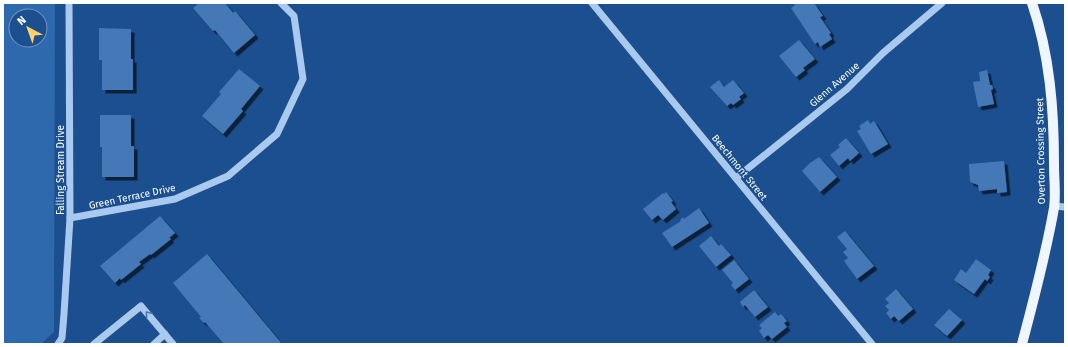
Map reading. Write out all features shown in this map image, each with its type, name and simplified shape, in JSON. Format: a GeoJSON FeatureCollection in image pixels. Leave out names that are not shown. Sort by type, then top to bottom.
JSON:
{"type":"FeatureCollection","features":[{"type":"Feature","properties":{"kind":"main road","name":"Overton Crossing Street"},"geometry":{"type":"LineString","coordinates":[[1022,344],[1040,275],[1054,206],[1054,136],[1050,90],[1046,56],[1039,24],[1032,3]]}},
{"type":"Feature","properties":{"kind":"street","name":"Falling Stream Drive"},"geometry":{"type":"LineString","coordinates":[[60,341],[70,218],[69,3]]}},
{"type":"Feature","properties":{"kind":"street","name":"Green Terrace Drive"},"geometry":{"type":"LineString","coordinates":[[70,218],[175,199],[228,176],[278,134],[303,79],[294,16],[281,3]]}},
{"type":"Feature","properties":{"kind":"street","name":"Beechmont Street"},"geometry":{"type":"LineString","coordinates":[[592,3],[872,344]]}},
{"type":"Feature","properties":{"kind":"street","name":"Glenn Avenue"},"geometry":{"type":"LineString","coordinates":[[736,178],[847,89],[883,53],[942,3]]}},
{"type":"Feature","properties":{"kind":"street"},"geometry":{"type":"LineString","coordinates":[[1054,206],[1065,206]]}},
{"type":"Feature","properties":{"kind":"street"},"geometry":{"type":"LineString","coordinates":[[94,344],[141,306],[173,344]]}},
{"type":"Feature","properties":{"kind":"street"},"geometry":{"type":"LineString","coordinates":[[154,344],[165,334]]}},
{"type":"Feature","properties":{"kind":"shaded area"},"geometry":{"type":"Polygon","coordinates":[[[3,3],[55,3],[54,332],[41,344],[3,344],[3,3]]]}},
{"type":"Feature","properties":{"kind":"building"},"geometry":{"type":"Polygon","coordinates":[[[199,3],[225,3],[233,13],[235,11],[255,35],[234,53],[215,30],[213,31],[193,8],[199,3]]]}},
{"type":"Feature","properties":{"kind":"building"},"geometry":{"type":"Polygon","coordinates":[[[797,3],[814,3],[823,16],[820,17],[831,33],[829,34],[832,39],[820,47],[818,42],[815,44],[791,8],[797,3]]]}},
{"type":"Feature","properties":{"kind":"building"},"geometry":{"type":"Polygon","coordinates":[[[99,28],[131,29],[133,90],[102,90],[102,60],[99,60],[99,28]]]}},
{"type":"Feature","properties":{"kind":"building"},"geometry":{"type":"Polygon","coordinates":[[[799,40],[815,59],[803,68],[805,70],[796,77],[779,56],[799,40]]]}},
{"type":"Feature","properties":{"kind":"building"},"geometry":{"type":"Polygon","coordinates":[[[239,69],[260,86],[241,109],[243,111],[223,134],[202,116],[221,94],[219,92],[239,69]]]}},
{"type":"Feature","properties":{"kind":"building"},"geometry":{"type":"Polygon","coordinates":[[[987,70],[990,85],[992,85],[993,89],[991,90],[994,104],[978,107],[973,82],[980,81],[979,72],[987,70]]]}},
{"type":"Feature","properties":{"kind":"building"},"geometry":{"type":"Polygon","coordinates":[[[719,80],[724,87],[733,80],[744,93],[739,97],[741,99],[733,105],[731,103],[727,106],[710,87],[719,80]]]}},
{"type":"Feature","properties":{"kind":"building"},"geometry":{"type":"Polygon","coordinates":[[[100,115],[131,115],[131,146],[134,146],[134,177],[102,177],[100,115]]]}},
{"type":"Feature","properties":{"kind":"building"},"geometry":{"type":"Polygon","coordinates":[[[868,120],[870,124],[874,121],[888,144],[871,154],[857,131],[861,129],[859,126],[868,120]]]}},
{"type":"Feature","properties":{"kind":"building"},"geometry":{"type":"Polygon","coordinates":[[[846,138],[859,153],[850,161],[848,158],[839,166],[830,155],[840,147],[838,145],[846,138]]]}},
{"type":"Feature","properties":{"kind":"building"},"geometry":{"type":"Polygon","coordinates":[[[819,157],[837,177],[820,192],[802,171],[819,157]]]}},
{"type":"Feature","properties":{"kind":"building"},"geometry":{"type":"Polygon","coordinates":[[[1004,161],[1007,192],[997,193],[997,189],[979,191],[978,185],[970,182],[969,164],[1004,161]]]}},
{"type":"Feature","properties":{"kind":"building"},"geometry":{"type":"Polygon","coordinates":[[[666,192],[673,201],[671,202],[676,209],[663,220],[658,215],[652,220],[643,209],[666,192]]]}},
{"type":"Feature","properties":{"kind":"building"},"geometry":{"type":"Polygon","coordinates":[[[699,208],[709,223],[672,247],[662,233],[681,221],[680,220],[683,217],[684,219],[699,208]]]}},
{"type":"Feature","properties":{"kind":"building"},"geometry":{"type":"Polygon","coordinates":[[[160,216],[175,233],[169,238],[171,239],[151,255],[150,254],[139,262],[141,264],[115,283],[100,266],[160,216]]]}},
{"type":"Feature","properties":{"kind":"building"},"geometry":{"type":"Polygon","coordinates":[[[845,231],[874,266],[857,279],[844,261],[848,258],[843,252],[847,249],[837,237],[845,231]]]}},
{"type":"Feature","properties":{"kind":"building"},"geometry":{"type":"Polygon","coordinates":[[[711,236],[719,246],[721,244],[731,255],[716,267],[699,246],[711,236]]]}},
{"type":"Feature","properties":{"kind":"building"},"geometry":{"type":"Polygon","coordinates":[[[207,254],[282,344],[224,344],[205,322],[204,323],[199,318],[201,317],[173,283],[207,254]]]}},
{"type":"Feature","properties":{"kind":"building"},"geometry":{"type":"Polygon","coordinates":[[[976,259],[991,270],[988,275],[990,277],[987,281],[985,279],[974,294],[954,280],[961,269],[966,273],[976,259]]]}},
{"type":"Feature","properties":{"kind":"building"},"geometry":{"type":"Polygon","coordinates":[[[734,260],[749,279],[735,290],[731,285],[733,283],[722,270],[734,260]]]}},
{"type":"Feature","properties":{"kind":"building"},"geometry":{"type":"Polygon","coordinates":[[[896,289],[913,309],[899,321],[894,316],[891,319],[886,313],[889,310],[885,306],[889,303],[885,299],[896,289]]]}},
{"type":"Feature","properties":{"kind":"building"},"geometry":{"type":"Polygon","coordinates":[[[754,290],[768,307],[755,317],[745,305],[743,307],[740,302],[754,290]]]}},
{"type":"Feature","properties":{"kind":"building"},"geometry":{"type":"Polygon","coordinates":[[[949,309],[962,320],[947,336],[934,325],[949,309]]]}},
{"type":"Feature","properties":{"kind":"building"},"geometry":{"type":"Polygon","coordinates":[[[775,312],[778,316],[781,314],[787,321],[784,323],[787,327],[772,339],[768,335],[764,338],[759,331],[762,328],[759,325],[775,312]]]}}]}
